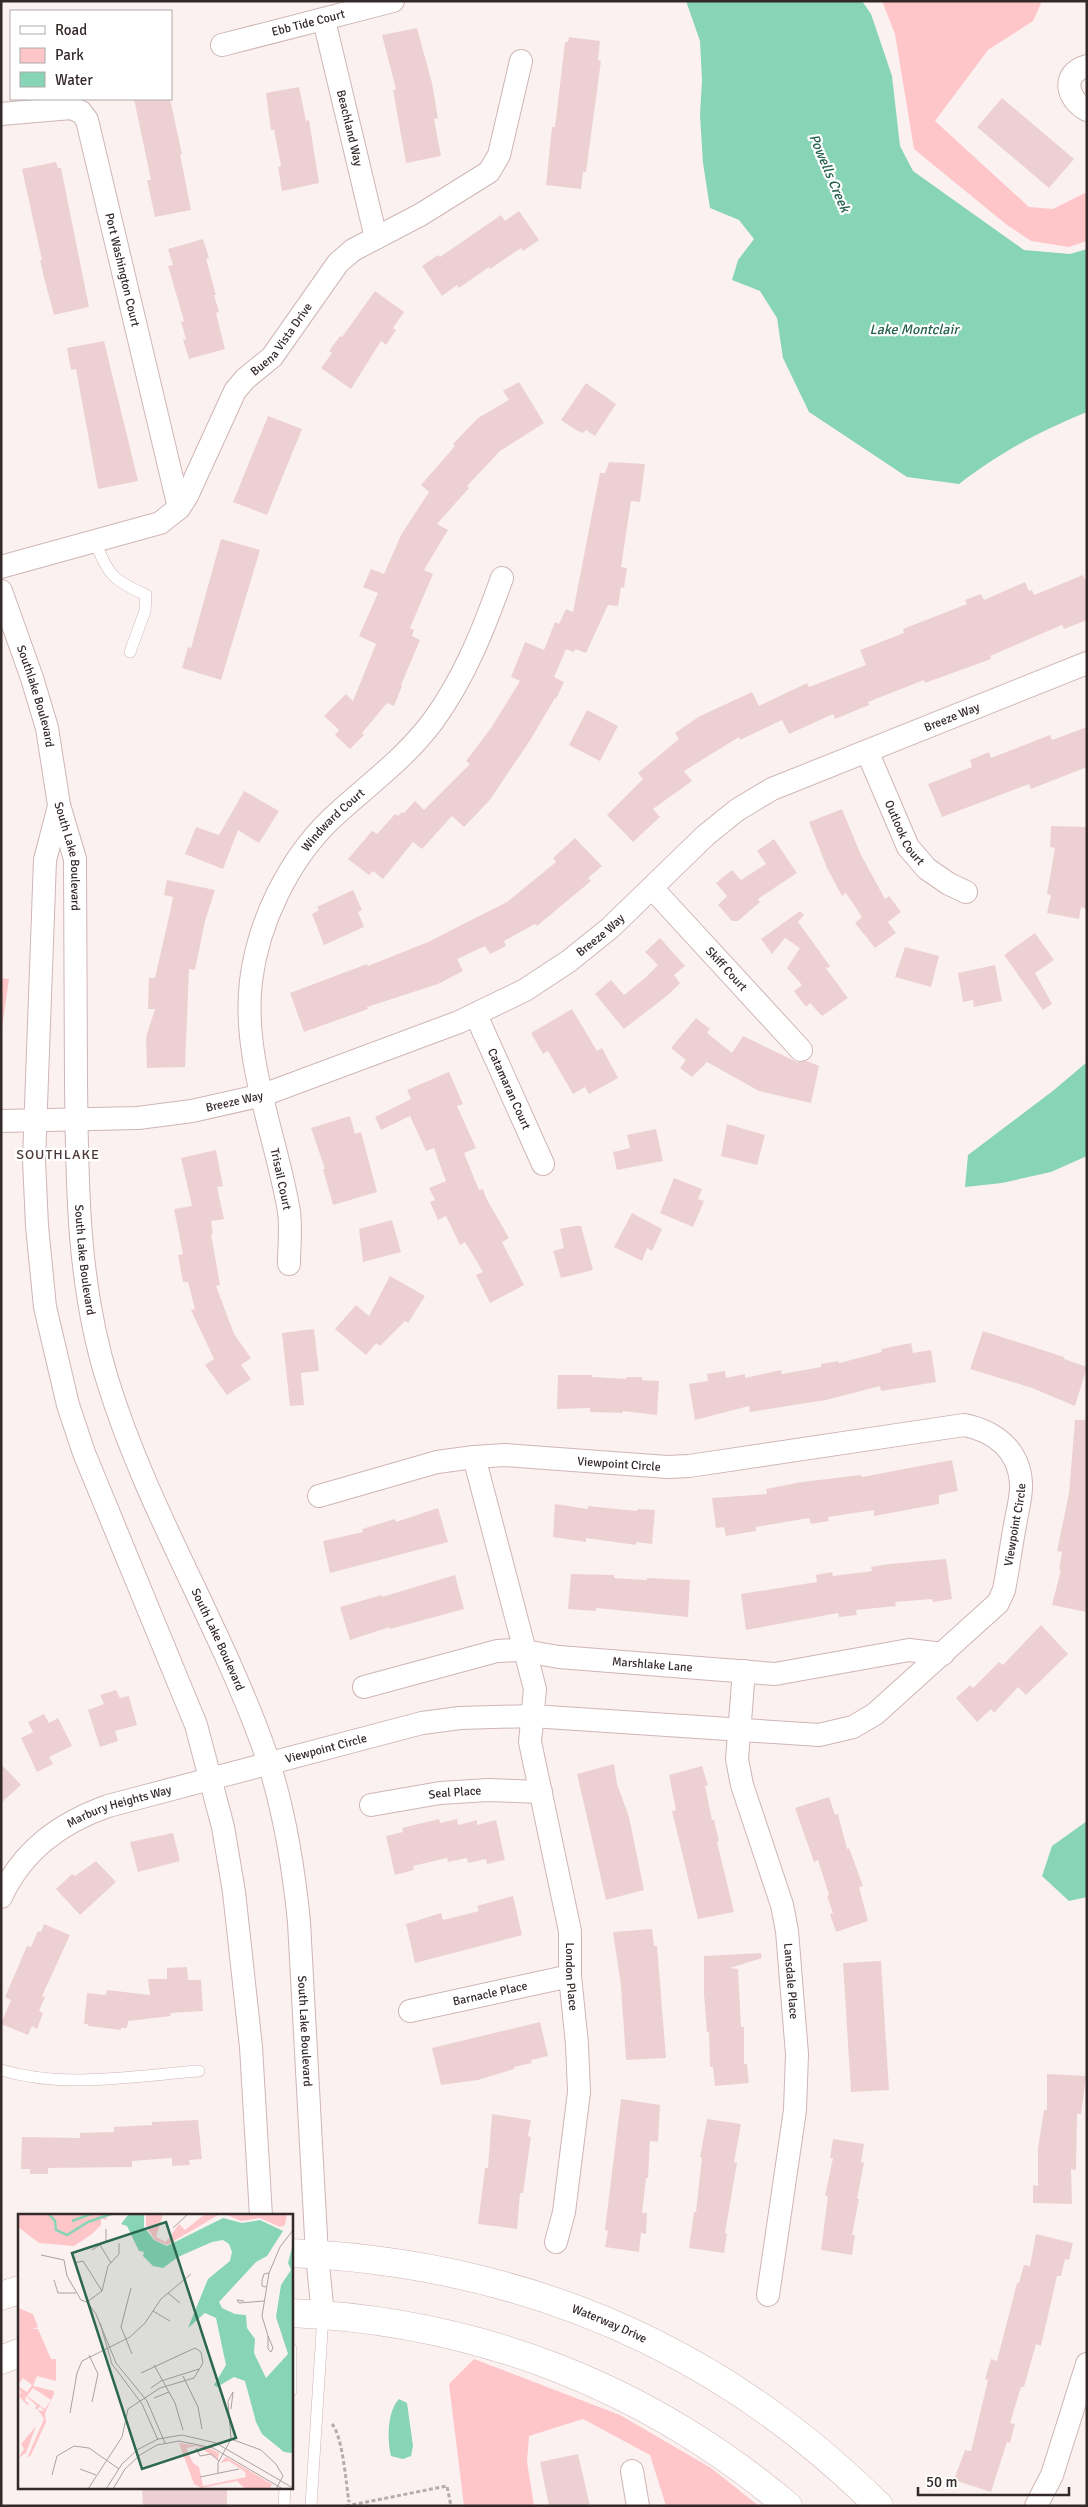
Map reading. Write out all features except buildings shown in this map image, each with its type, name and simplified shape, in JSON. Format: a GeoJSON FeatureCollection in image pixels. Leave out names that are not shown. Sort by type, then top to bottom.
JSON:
{"type":"FeatureCollection","features":[{"type":"Feature","properties":{"kind":"street","name":"Ebb Tide Court"},"geometry":{"type":"LineString","coordinates":[[222,45],[393,1]]}},
{"type":"Feature","properties":{"kind":"street","name":"Beachland Way"},"geometry":{"type":"LineString","coordinates":[[324,20],[376,238]]}},
{"type":"Feature","properties":{"kind":"street","name":"Buena Vista Drive"},"geometry":{"type":"LineString","coordinates":[[1,567],[160,523],[179,508],[187,496],[235,391],[245,379],[272,358],[338,263],[354,250],[420,215],[489,172],[499,155],[521,61]]}},
{"type":"Feature","properties":{"kind":"street"},"geometry":{"type":"LineString","coordinates":[[1087,66],[1078,68],[1071,75],[1069,82],[1069,90],[1074,100],[1087,110]]}},
{"type":"Feature","properties":{"kind":"street","name":"Port Washington Court"},"geometry":{"type":"LineString","coordinates":[[1,114],[71,108],[80,112],[87,120],[179,508]]}},
{"type":"Feature","properties":{"kind":"street","name":"Windward Court"},"geometry":{"type":"LineString","coordinates":[[263,1095],[252,1048],[249,1011],[251,981],[257,951],[269,914],[285,880],[306,847],[329,821],[404,755],[433,721],[458,684],[483,630],[502,578]]}},
{"type":"Feature","properties":{"kind":"street","name":"Southlake Boulevard"},"geometry":{"type":"LineString","coordinates":[[1,591],[32,678],[46,728],[59,805]]}},
{"type":"Feature","properties":{"kind":"street","name":"Breeze Way"},"geometry":{"type":"LineString","coordinates":[[1,1121],[138,1118],[192,1112],[263,1095],[319,1076],[476,1015],[525,990],[569,961],[610,928],[706,835],[738,810],[772,789],[1087,663]]}},
{"type":"Feature","properties":{"kind":"street","name":"Outlook Court"},"geometry":{"type":"LineString","coordinates":[[867,751],[908,848],[926,869],[949,884],[966,892]]}},
{"type":"Feature","properties":{"kind":"street","name":"South Lake Boulevard"},"geometry":{"type":"LineString","coordinates":[[59,805],[75,859],[78,1204],[89,1312],[107,1379],[145,1485],[237,1681],[269,1765],[283,1815],[298,1913],[304,2254],[323,2315]]}},
{"type":"Feature","properties":{"kind":"street","name":"South Lake Boulevard"},"geometry":{"type":"LineString","coordinates":[[59,805],[45,860],[34,1160],[44,1298],[52,1344],[84,1452],[196,1725],[212,1780],[223,1827],[236,1912],[251,2047],[262,2214]]}},
{"type":"Feature","properties":{"kind":"street","name":"Skiff Court"},"geometry":{"type":"LineString","coordinates":[[652,888],[801,1050]]}},
{"type":"Feature","properties":{"kind":"street","name":"Catamaran Court"},"geometry":{"type":"LineString","coordinates":[[476,1015],[543,1164]]}},
{"type":"Feature","properties":{"kind":"street","name":"Trisail Court"},"geometry":{"type":"LineString","coordinates":[[263,1095],[289,1208],[289,1264]]}},
{"type":"Feature","properties":{"kind":"street","name":"Viewpoint Circle"},"geometry":{"type":"LineString","coordinates":[[269,1765],[422,1723],[460,1718],[532,1716],[819,1734],[852,1727],[875,1714],[998,1603],[1004,1590],[1022,1484],[1017,1464],[1009,1449],[996,1436],[981,1428],[950,1425],[689,1466],[667,1467],[504,1455],[474,1457],[438,1462],[320,1496]]}},
{"type":"Feature","properties":{"kind":"street"},"geometry":{"type":"LineString","coordinates":[[474,1457],[535,1689],[532,1716]]}},
{"type":"Feature","properties":{"kind":"street","name":"Marshlake Lane"},"geometry":{"type":"LineString","coordinates":[[364,1687],[497,1651],[526,1651],[559,1657],[775,1674],[909,1650],[943,1654]]}},
{"type":"Feature","properties":{"kind":"street","name":"Lansdale Place"},"geometry":{"type":"LineString","coordinates":[[744,1671],[737,1759],[742,1785],[782,1905],[787,1931],[797,2054],[795,2110],[768,2294]]}},
{"type":"Feature","properties":{"kind":"street","name":"London Place"},"geometry":{"type":"LineString","coordinates":[[532,1716],[530,1742],[570,1931],[570,1976],[578,2044],[579,2092],[564,2212],[556,2242]]}},
{"type":"Feature","properties":{"kind":"street","name":"Marbury Heights Way"},"geometry":{"type":"LineString","coordinates":[[1,1897],[18,1867],[36,1846],[58,1829],[82,1815],[108,1806],[269,1765]]}},
{"type":"Feature","properties":{"kind":"street","name":"Seal Place"},"geometry":{"type":"LineString","coordinates":[[371,1805],[440,1793],[488,1790],[541,1792]]}},
{"type":"Feature","properties":{"kind":"street","name":"Barnacle Place"},"geometry":{"type":"LineString","coordinates":[[410,2011],[570,1976]]}},
{"type":"Feature","properties":{"kind":"street","name":"Waterway Drive"},"geometry":{"type":"LineString","coordinates":[[304,2254],[366,2259],[467,2276],[546,2298],[592,2314],[646,2338],[697,2366],[753,2402],[808,2442],[880,2506]]}},
{"type":"Feature","properties":{"kind":"street"},"geometry":{"type":"LineString","coordinates":[[1,2296],[18,2290]]}},
{"type":"Feature","properties":{"kind":"street"},"geometry":{"type":"LineString","coordinates":[[292,2313],[386,2322],[441,2333],[485,2343],[564,2370],[608,2388],[660,2416],[730,2460],[788,2506]]}},
{"type":"Feature","properties":{"kind":"street"},"geometry":{"type":"LineString","coordinates":[[1,2360],[18,2353]]}},
{"type":"Feature","properties":{"kind":"street"},"geometry":{"type":"LineString","coordinates":[[1043,2504],[1087,2364]]}},
{"type":"Feature","properties":{"kind":"street"},"geometry":{"type":"LineString","coordinates":[[632,2471],[638,2506]]}},
{"type":"Feature","properties":{"kind":"lane"},"geometry":{"type":"LineString","coordinates":[[94,541],[108,572],[120,582],[146,595],[145,611],[130,652]]}},
{"type":"Feature","properties":{"kind":"lane"},"geometry":{"type":"LineString","coordinates":[[1,2070],[25,2077],[61,2080],[199,2071]]}},
{"type":"Feature","properties":{"kind":"lane"},"geometry":{"type":"LineString","coordinates":[[311,2506],[323,2315]]}},
{"type":"Feature","properties":{"kind":"lane"},"geometry":{"type":"LineString","coordinates":[[284,2506],[285,2490]]}},
{"type":"Feature","properties":{"kind":"path"},"geometry":{"type":"LineString","coordinates":[[332,2424],[336,2431],[345,2465],[349,2502]]}},
{"type":"Feature","properties":{"kind":"path"},"geometry":{"type":"LineString","coordinates":[[346,2506],[447,2486],[451,2506]]}},
{"type":"Feature","properties":{"kind":"green space"},"geometry":{"type":"Polygon","coordinates":[[[882,1],[1042,1],[1033,21],[988,50],[935,121],[1029,207],[1053,209],[1087,192],[1087,241],[1069,247],[1031,241],[1007,225],[914,149],[895,34],[882,1]]]}},
{"type":"Feature","properties":{"kind":"green space"},"geometry":{"type":"Polygon","coordinates":[[[1,978],[9,979],[1,1035],[1,978]]]}},
{"type":"Feature","properties":{"kind":"green space"},"geometry":{"type":"Polygon","coordinates":[[[474,2359],[620,2415],[711,2468],[759,2506],[666,2506],[650,2455],[583,2419],[529,2436],[527,2462],[534,2506],[464,2506],[449,2384],[474,2359]]]}},
{"type":"Feature","properties":{"kind":"water","name":"Lake Montclair"},"geometry":{"type":"Polygon","coordinates":[[[686,1],[862,1],[871,14],[892,76],[900,146],[913,171],[1024,250],[1070,254],[1087,249],[1087,412],[1052,427],[1020,444],[959,484],[907,477],[809,412],[783,358],[777,318],[760,291],[732,280],[738,260],[754,239],[739,220],[710,208],[703,163],[700,115],[702,80],[700,41],[686,1]]]}},
{"type":"Feature","properties":{"kind":"water"},"geometry":{"type":"Polygon","coordinates":[[[1087,1062],[1087,1156],[1051,1172],[1002,1183],[965,1187],[968,1155],[1054,1090],[1087,1062]]]}},
{"type":"Feature","properties":{"kind":"water"},"geometry":{"type":"Polygon","coordinates":[[[1087,1821],[1087,1897],[1069,1901],[1042,1876],[1052,1846],[1087,1821]]]}},
{"type":"Feature","properties":{"kind":"water"},"geometry":{"type":"Polygon","coordinates":[[[399,2399],[407,2403],[413,2446],[411,2456],[403,2459],[391,2456],[389,2442],[390,2418],[399,2399]]]}},
{"type":"Feature","properties":{"kind":"district","name":"SOUTHLAKE"},"geometry":{"type":"Point","coordinates":[58,1154]}},
{"type":"Feature","properties":{"kind":"water label","name":"Powells Creek"},"geometry":{"type":"Point","coordinates":[830,173]}}]}
